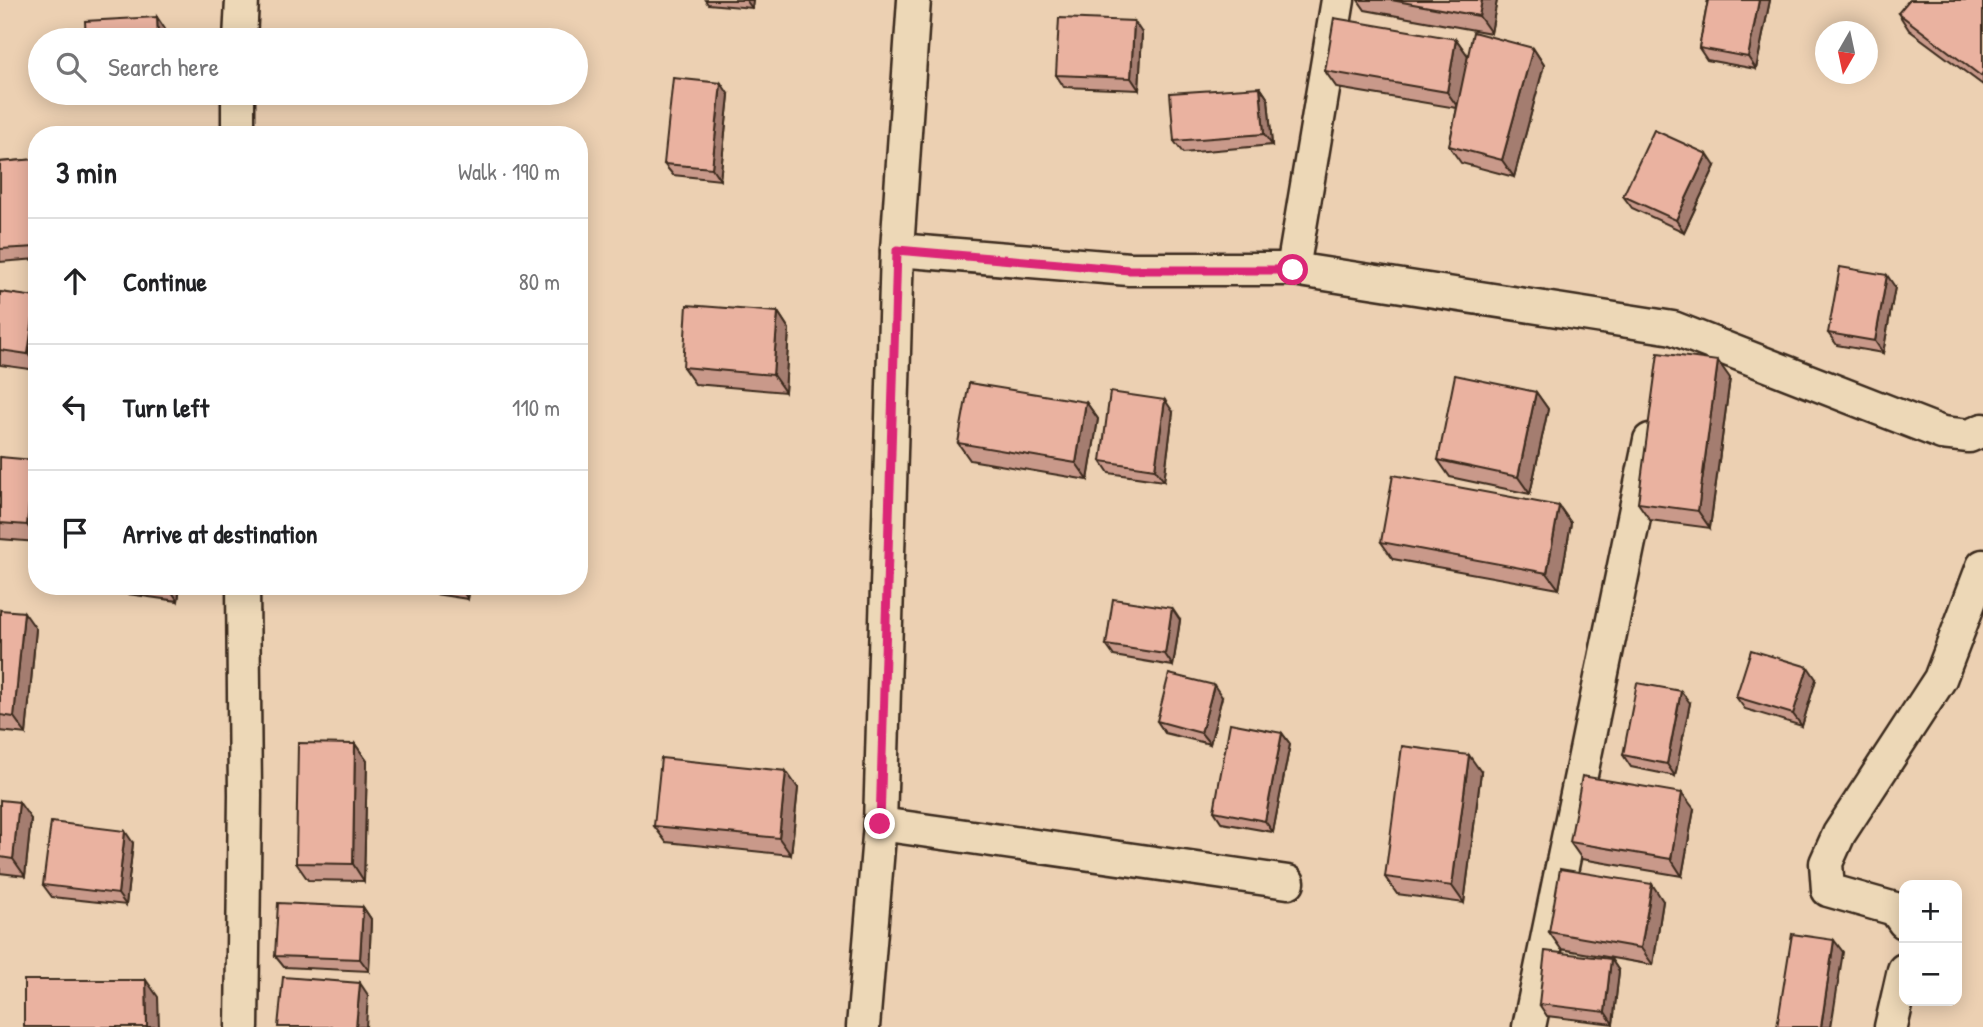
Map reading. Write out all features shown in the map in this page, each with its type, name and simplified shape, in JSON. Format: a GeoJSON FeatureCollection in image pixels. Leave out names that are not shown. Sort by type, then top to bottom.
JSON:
{"type":"FeatureCollection","features":[{"type":"Feature","properties":{"kind":"street"},"geometry":{"type":"LineString","coordinates":[[241,28],[242,0]]}},
{"type":"Feature","properties":{"kind":"street"},"geometry":{"type":"LineString","coordinates":[[863,1027],[880,824],[897,250],[914,0]]}},
{"type":"Feature","properties":{"kind":"street"},"geometry":{"type":"LineString","coordinates":[[1293,270],[1338,0]]}},
{"type":"Feature","properties":{"kind":"street"},"geometry":{"type":"LineString","coordinates":[[238,105],[238,126]]}},
{"type":"Feature","properties":{"kind":"street"},"geometry":{"type":"LineString","coordinates":[[897,250],[1129,270],[1293,270],[1670,342],[1941,433],[1969,436],[1983,430]]}},
{"type":"Feature","properties":{"kind":"street"},"geometry":{"type":"LineString","coordinates":[[1530,1027],[1656,411]]}},
{"type":"Feature","properties":{"kind":"street"},"geometry":{"type":"LineString","coordinates":[[1899,915],[1895,909],[1828,890],[1826,863],[1839,834],[1940,679],[1983,566]]}},
{"type":"Feature","properties":{"kind":"street"},"geometry":{"type":"LineString","coordinates":[[242,1027],[245,796],[243,595]]}},
{"type":"Feature","properties":{"kind":"street"},"geometry":{"type":"LineString","coordinates":[[880,824],[1288,882]]}},
{"type":"Feature","properties":{"kind":"street"},"geometry":{"type":"LineString","coordinates":[[1891,1027],[1899,992]]}},
{"type":"Feature","properties":{"kind":"building"},"geometry":{"type":"Polygon","coordinates":[[[1391,0],[1482,0],[1479,16],[1391,0]]]}},
{"type":"Feature","properties":{"kind":"building"},"geometry":{"type":"Polygon","coordinates":[[[1708,0],[1759,0],[1748,57],[1699,48],[1708,0]]]}},
{"type":"Feature","properties":{"kind":"building"},"geometry":{"type":"Polygon","coordinates":[[[1909,0],[1983,0],[1981,76],[1898,13],[1909,0]]]}},
{"type":"Feature","properties":{"kind":"building"},"geometry":{"type":"Polygon","coordinates":[[[157,17],[157,28],[85,28],[85,21],[157,17]]]}},
{"type":"Feature","properties":{"kind":"building"},"geometry":{"type":"Polygon","coordinates":[[[1059,18],[1134,21],[1131,78],[1056,75],[1059,18]]]}},
{"type":"Feature","properties":{"kind":"building"},"geometry":{"type":"Polygon","coordinates":[[[1334,18],[1456,39],[1447,92],[1325,71],[1334,18]]]}},
{"type":"Feature","properties":{"kind":"building"},"geometry":{"type":"Polygon","coordinates":[[[1473,32],[1533,48],[1502,160],[1449,146],[1473,32]]]}},
{"type":"Feature","properties":{"kind":"building"},"geometry":{"type":"Polygon","coordinates":[[[673,78],[721,83],[712,168],[664,164],[673,78]]]}},
{"type":"Feature","properties":{"kind":"building"},"geometry":{"type":"Polygon","coordinates":[[[1260,87],[1264,134],[1174,141],[1170,93],[1260,87]]]}},
{"type":"Feature","properties":{"kind":"building"},"geometry":{"type":"Polygon","coordinates":[[[1654,130],[1707,154],[1676,220],[1623,196],[1654,130]]]}},
{"type":"Feature","properties":{"kind":"building"},"geometry":{"type":"Polygon","coordinates":[[[28,160],[28,247],[0,249],[0,162],[28,160]]]}},
{"type":"Feature","properties":{"kind":"building"},"geometry":{"type":"Polygon","coordinates":[[[1840,267],[1887,275],[1875,341],[1828,333],[1840,267]]]}},
{"type":"Feature","properties":{"kind":"building"},"geometry":{"type":"Polygon","coordinates":[[[0,292],[28,296],[28,354],[0,350],[0,292]]]}},
{"type":"Feature","properties":{"kind":"building"},"geometry":{"type":"Polygon","coordinates":[[[687,305],[778,312],[773,375],[683,367],[687,305]]]}},
{"type":"Feature","properties":{"kind":"building"},"geometry":{"type":"Polygon","coordinates":[[[1658,353],[1718,361],[1698,511],[1638,503],[1658,353]]]}},
{"type":"Feature","properties":{"kind":"building"},"geometry":{"type":"Polygon","coordinates":[[[1455,375],[1536,392],[1518,477],[1438,460],[1455,375]]]}},
{"type":"Feature","properties":{"kind":"building"},"geometry":{"type":"Polygon","coordinates":[[[969,383],[1086,402],[1076,463],[958,443],[969,383]]]}},
{"type":"Feature","properties":{"kind":"building"},"geometry":{"type":"Polygon","coordinates":[[[1110,392],[1165,400],[1155,469],[1101,461],[1110,392]]]}},
{"type":"Feature","properties":{"kind":"building"},"geometry":{"type":"Polygon","coordinates":[[[0,457],[28,460],[27,525],[0,523],[0,457]]]}},
{"type":"Feature","properties":{"kind":"building"},"geometry":{"type":"Polygon","coordinates":[[[1393,475],[1559,506],[1547,573],[1381,542],[1393,475]]]}},
{"type":"Feature","properties":{"kind":"building"},"geometry":{"type":"Polygon","coordinates":[[[1113,599],[1172,608],[1165,654],[1106,645],[1113,599]]]}},
{"type":"Feature","properties":{"kind":"building"},"geometry":{"type":"Polygon","coordinates":[[[0,610],[24,612],[14,717],[0,715],[0,610]]]}},
{"type":"Feature","properties":{"kind":"building"},"geometry":{"type":"Polygon","coordinates":[[[1751,650],[1808,667],[1793,714],[1736,697],[1751,650]]]}},
{"type":"Feature","properties":{"kind":"building"},"geometry":{"type":"Polygon","coordinates":[[[1169,674],[1214,685],[1201,733],[1157,721],[1169,674]]]}},
{"type":"Feature","properties":{"kind":"building"},"geometry":{"type":"Polygon","coordinates":[[[1637,683],[1681,691],[1667,764],[1623,755],[1637,683]]]}},
{"type":"Feature","properties":{"kind":"building"},"geometry":{"type":"Polygon","coordinates":[[[1230,723],[1282,733],[1265,821],[1214,811],[1230,723]]]}},
{"type":"Feature","properties":{"kind":"building"},"geometry":{"type":"Polygon","coordinates":[[[298,743],[355,744],[353,864],[296,863],[298,743]]]}},
{"type":"Feature","properties":{"kind":"building"},"geometry":{"type":"Polygon","coordinates":[[[1402,746],[1469,755],[1452,886],[1385,877],[1402,746]]]}},
{"type":"Feature","properties":{"kind":"building"},"geometry":{"type":"Polygon","coordinates":[[[661,758],[786,771],[779,838],[654,826],[661,758]]]}},
{"type":"Feature","properties":{"kind":"building"},"geometry":{"type":"Polygon","coordinates":[[[1582,776],[1682,793],[1671,859],[1570,842],[1582,776]]]}},
{"type":"Feature","properties":{"kind":"building"},"geometry":{"type":"Polygon","coordinates":[[[0,800],[19,802],[13,859],[0,857],[0,800]]]}},
{"type":"Feature","properties":{"kind":"building"},"geometry":{"type":"Polygon","coordinates":[[[51,822],[125,831],[118,894],[43,885],[51,822]]]}},
{"type":"Feature","properties":{"kind":"building"},"geometry":{"type":"Polygon","coordinates":[[[1560,869],[1652,884],[1641,948],[1549,932],[1560,869]]]}},
{"type":"Feature","properties":{"kind":"building"},"geometry":{"type":"Polygon","coordinates":[[[278,903],[363,907],[360,959],[275,956],[278,903]]]}},
{"type":"Feature","properties":{"kind":"building"},"geometry":{"type":"Polygon","coordinates":[[[1792,934],[1834,940],[1821,1027],[1777,1027],[1792,934]]]}},
{"type":"Feature","properties":{"kind":"building"},"geometry":{"type":"Polygon","coordinates":[[[1545,951],[1611,959],[1605,1012],[1539,1004],[1545,951]]]}},
{"type":"Feature","properties":{"kind":"building"},"geometry":{"type":"Polygon","coordinates":[[[283,977],[360,983],[356,1027],[278,1027],[283,977]]]}},
{"type":"Feature","properties":{"kind":"building"},"geometry":{"type":"Polygon","coordinates":[[[24,980],[146,980],[147,1027],[24,1027],[24,980]]]}},
{"type":"Feature","properties":{"kind":"route"},"geometry":{"type":"LineString","coordinates":[[880,824],[897,250],[1129,270],[1293,270]]}}]}
